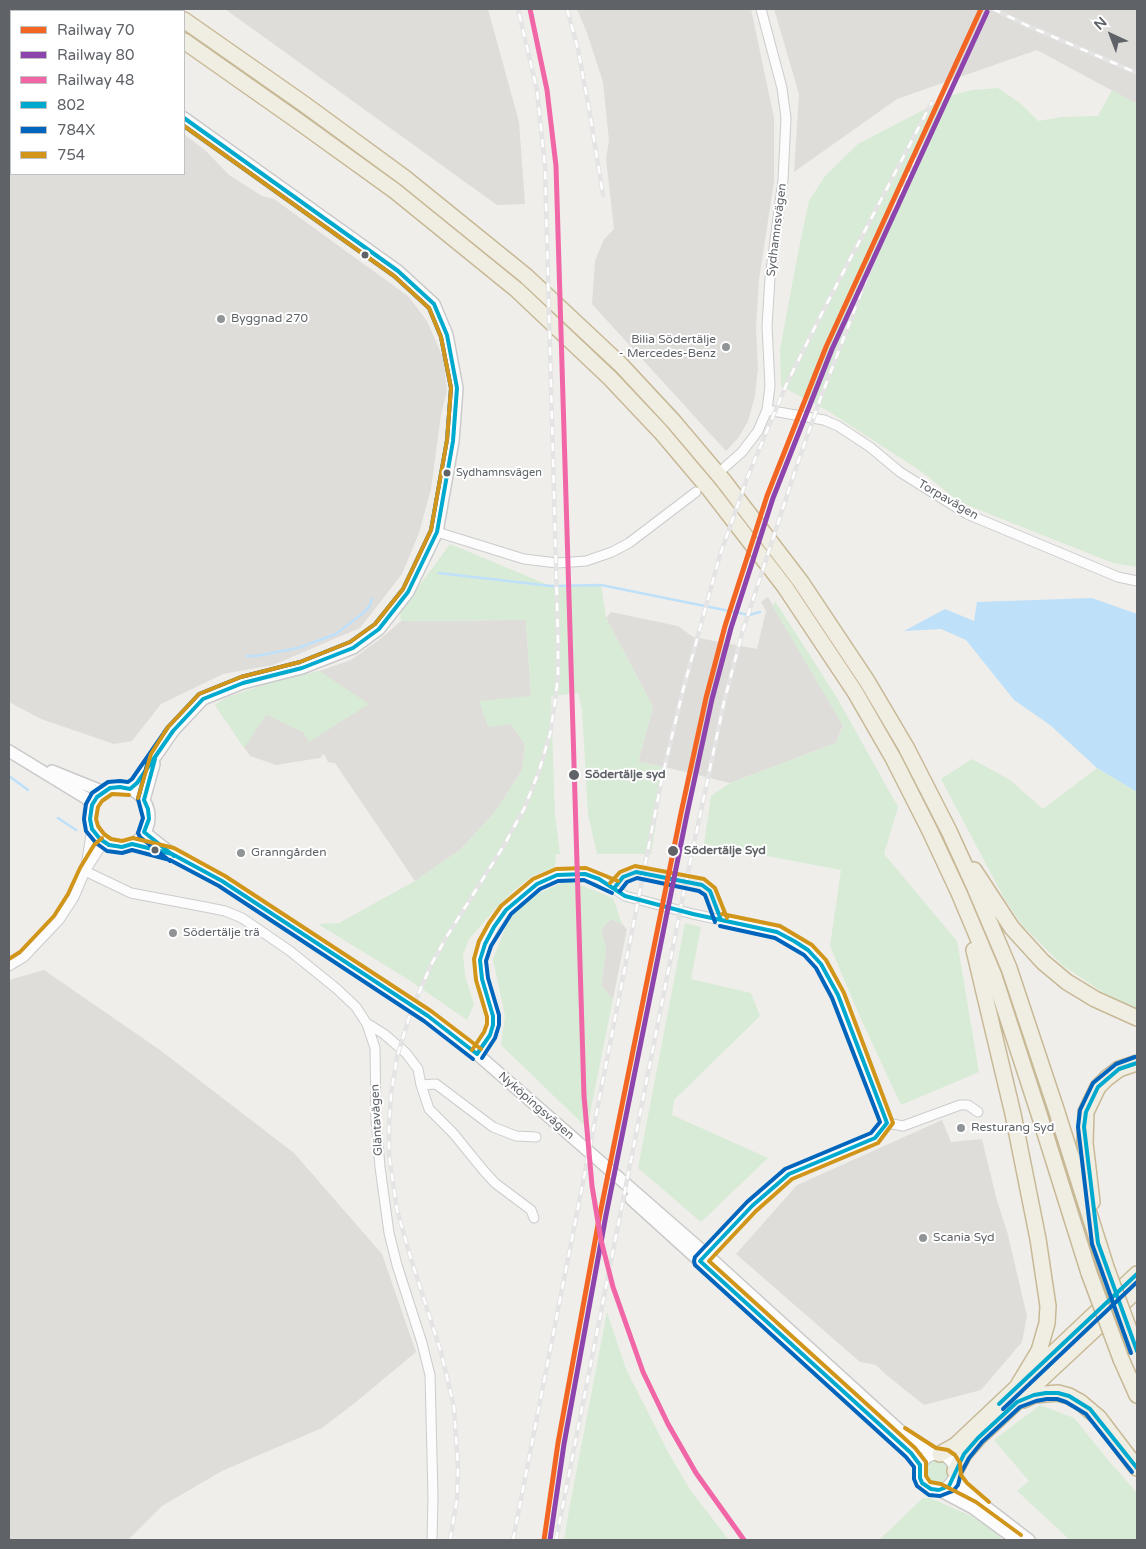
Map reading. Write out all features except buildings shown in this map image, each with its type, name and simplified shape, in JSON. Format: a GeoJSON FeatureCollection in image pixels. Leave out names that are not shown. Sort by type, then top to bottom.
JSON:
{"type":"FeatureCollection","features":[{"type":"Feature","properties":{"kind":"highway"},"geometry":{"type":"LineString","coordinates":[[185,21],[405,178],[526,276],[621,365],[674,422],[723,480],[801,582],[867,681],[906,747],[949,831],[1009,968],[1106,1267],[1137,1351]]}},
{"type":"Feature","properties":{"kind":"highway"},"geometry":{"type":"LineString","coordinates":[[185,42],[295,118],[395,191],[518,290],[610,378],[661,432],[710,490],[785,587],[850,684],[897,766],[959,893],[994,976],[1089,1273],[1121,1359],[1137,1395]]}},
{"type":"Feature","properties":{"kind":"highway"},"geometry":{"type":"LineString","coordinates":[[949,831],[1012,928],[1043,962],[1067,982],[1095,999],[1137,1018]]}},
{"type":"Feature","properties":{"kind":"highway"},"geometry":{"type":"LineString","coordinates":[[959,893],[1013,1114],[1038,1239],[1047,1298],[1047,1323],[1044,1337],[1032,1366],[1019,1384]]}},
{"type":"Feature","properties":{"kind":"highway"},"geometry":{"type":"LineString","coordinates":[[1098,1243],[1085,1143],[1086,1112],[1098,1088],[1107,1078],[1119,1069],[1137,1063]]}},
{"type":"Feature","properties":{"kind":"highway"},"geometry":{"type":"LineString","coordinates":[[937,1454],[956,1445],[1137,1274]]}},
{"type":"Feature","properties":{"kind":"highway"},"geometry":{"type":"LineString","coordinates":[[955,1474],[964,1454],[978,1438],[1137,1290]]}},
{"type":"Feature","properties":{"kind":"highway"},"geometry":{"type":"LineString","coordinates":[[1017,1402],[1034,1395],[1058,1393],[1080,1402],[1099,1418],[1137,1468]]}},
{"type":"Feature","properties":{"kind":"main road"},"geometry":{"type":"LineString","coordinates":[[130,789],[137,783],[174,731],[202,699],[243,683],[302,668],[353,648],[379,629],[408,592],[436,532],[453,441],[457,388],[448,335],[434,304],[398,271],[185,119]]}},
{"type":"Feature","properties":{"kind":"main road"},"geometry":{"type":"LineString","coordinates":[[13,753],[104,792]]}},
{"type":"Feature","properties":{"kind":"main road"},"geometry":{"type":"LineString","coordinates":[[13,753],[86,798],[92,805]]}},
{"type":"Feature","properties":{"kind":"main road"},"geometry":{"type":"LineString","coordinates":[[144,800],[156,757]]}},
{"type":"Feature","properties":{"kind":"main road"},"geometry":{"type":"LineString","coordinates":[[110,788],[130,789],[144,800],[148,809],[149,820],[144,832],[132,844],[122,846],[106,843],[92,829],[90,819],[92,805],[97,797],[110,788]]}},
{"type":"Feature","properties":{"kind":"main road","name":"Nyköpingsvägen"},"geometry":{"type":"LineString","coordinates":[[144,832],[172,854],[222,881],[395,994],[428,1016],[477,1054],[703,1258],[907,1437],[937,1454]]}},
{"type":"Feature","properties":{"kind":"main road","name":"Nyköpingsvägen"},"geometry":{"type":"LineString","coordinates":[[132,844],[172,854]]}},
{"type":"Feature","properties":{"kind":"main road","name":"Nyköpingsvägen"},"geometry":{"type":"LineString","coordinates":[[703,1258],[911,1452],[920,1465]]}},
{"type":"Feature","properties":{"kind":"main road"},"geometry":{"type":"LineString","coordinates":[[1017,1540],[973,1508],[940,1490],[930,1489],[922,1483],[919,1473],[920,1465],[924,1460],[937,1454],[950,1460],[962,1487],[1029,1540]]}},
{"type":"Feature","properties":{"kind":"main road"},"geometry":{"type":"LineString","coordinates":[[940,1490],[949,1486],[955,1474]]}},
{"type":"Feature","properties":{"kind":"street","name":"Sydhamnsvägen"},"geometry":{"type":"LineString","coordinates":[[724,468],[753,439],[767,410],[770,386],[767,326],[770,278],[783,180],[786,118],[782,88],[761,9]]}},
{"type":"Feature","properties":{"kind":"street","name":"Torpavägen"},"geometry":{"type":"LineString","coordinates":[[767,410],[824,420],[838,426],[870,447],[900,472],[967,514],[1118,578],[1137,580]]}},
{"type":"Feature","properties":{"kind":"street"},"geometry":{"type":"LineString","coordinates":[[436,532],[524,559],[557,563],[586,561],[612,552],[629,543],[696,492]]}},
{"type":"Feature","properties":{"kind":"street"},"geometry":{"type":"LineString","coordinates":[[85,871],[92,829]]}},
{"type":"Feature","properties":{"kind":"street"},"geometry":{"type":"LineString","coordinates":[[9,966],[24,957],[59,920],[74,897],[85,871],[99,849],[106,843]]}},
{"type":"Feature","properties":{"kind":"street","name":"Gläntavägen"},"geometry":{"type":"LineString","coordinates":[[85,871],[131,893],[224,911],[242,918],[290,952],[337,989],[356,1007],[367,1024],[375,1048],[376,1120],[388,1233],[430,1375],[433,1480],[432,1540]]}},
{"type":"Feature","properties":{"kind":"street"},"geometry":{"type":"LineString","coordinates":[[477,1054],[490,1035],[493,1025],[493,1016],[482,979],[480,960],[494,927],[506,910],[537,884],[558,875],[585,874],[600,879],[625,896],[777,932],[808,950],[821,964],[838,995],[887,1123]]}},
{"type":"Feature","properties":{"kind":"street"},"geometry":{"type":"LineString","coordinates":[[367,1024],[384,1034],[406,1053],[418,1069],[421,1085],[430,1109],[495,1183],[531,1210],[534,1218]]}},
{"type":"Feature","properties":{"kind":"street"},"geometry":{"type":"LineString","coordinates":[[421,1085],[436,1084],[493,1127],[516,1136],[536,1137]]}},
{"type":"Feature","properties":{"kind":"street"},"geometry":{"type":"LineString","coordinates":[[887,1123],[903,1126],[960,1104],[968,1105],[978,1112]]}},
{"type":"Feature","properties":{"kind":"street"},"geometry":{"type":"LineString","coordinates":[[703,1258],[752,1206],[789,1174],[875,1138],[887,1123]]}},
{"type":"Feature","properties":{"kind":"shaded area"},"geometry":{"type":"Polygon","coordinates":[[[225,9],[488,9],[519,122],[525,204],[497,205],[225,9]]]}},
{"type":"Feature","properties":{"kind":"shaded area"},"geometry":{"type":"Polygon","coordinates":[[[577,9],[751,9],[774,118],[774,181],[759,280],[756,328],[758,368],[755,396],[748,421],[739,437],[726,451],[592,304],[595,261],[604,239],[614,229],[606,159],[609,141],[603,82],[577,9]]]}},
{"type":"Feature","properties":{"kind":"shaded area"},"geometry":{"type":"Polygon","coordinates":[[[774,9],[1137,9],[1137,104],[1037,50],[897,99],[794,172],[799,94],[774,9]]]}},
{"type":"Feature","properties":{"kind":"shaded area"},"geometry":{"type":"Polygon","coordinates":[[[9,12],[10,175],[185,175],[185,135],[206,151],[229,175],[262,196],[274,199],[408,296],[427,321],[444,360],[447,390],[441,415],[431,489],[419,533],[402,574],[360,628],[273,665],[223,674],[161,704],[132,741],[114,744],[41,719],[9,702],[9,12]]]}},
{"type":"Feature","properties":{"kind":"shaded area"},"geometry":{"type":"Polygon","coordinates":[[[768,597],[843,725],[836,743],[730,783],[638,762],[653,707],[606,618],[611,612],[678,626],[693,637],[757,649],[766,611],[761,602],[768,597]]]}},
{"type":"Feature","properties":{"kind":"shaded area"},"geometry":{"type":"Polygon","coordinates":[[[526,620],[531,696],[511,724],[525,744],[522,770],[496,811],[460,850],[415,881],[335,763],[328,762],[324,754],[320,758],[276,765],[250,756],[215,705],[226,698],[269,683],[319,671],[351,660],[401,621],[526,620]]]}},
{"type":"Feature","properties":{"kind":"shaded area"},"geometry":{"type":"Polygon","coordinates":[[[611,919],[622,924],[627,929],[613,999],[601,986],[606,949],[601,929],[611,919]]]}},
{"type":"Feature","properties":{"kind":"shaded area"},"geometry":{"type":"Polygon","coordinates":[[[44,970],[160,1050],[294,1153],[382,1254],[416,1352],[322,1428],[222,1471],[162,1506],[128,1540],[9,1540],[9,980],[44,970]]]}},
{"type":"Feature","properties":{"kind":"shaded area"},"geometry":{"type":"Polygon","coordinates":[[[942,1120],[951,1142],[982,1139],[996,1197],[1008,1235],[1027,1316],[1022,1342],[981,1390],[924,1405],[876,1365],[860,1362],[736,1254],[797,1185],[942,1120]]]}},
{"type":"Feature","properties":{"kind":"green space"},"geometry":{"type":"Polygon","coordinates":[[[998,88],[1020,103],[1038,121],[1062,117],[1098,116],[1112,90],[1137,104],[1137,567],[1113,563],[959,502],[922,472],[828,411],[781,386],[780,349],[799,248],[809,201],[825,176],[858,144],[952,95],[973,90],[998,88]]]}},
{"type":"Feature","properties":{"kind":"green space"},"geometry":{"type":"Polygon","coordinates":[[[450,544],[551,586],[601,585],[606,618],[653,707],[638,762],[665,767],[651,854],[597,854],[588,814],[582,710],[578,693],[551,696],[555,816],[560,854],[556,854],[555,867],[532,876],[517,888],[469,939],[463,955],[465,976],[474,1004],[467,1020],[409,980],[318,924],[339,923],[415,881],[460,850],[496,811],[522,770],[525,744],[511,724],[488,727],[479,701],[531,696],[526,620],[401,621],[400,612],[450,544]]]}},
{"type":"Feature","properties":{"kind":"green space"},"geometry":{"type":"Polygon","coordinates":[[[775,601],[836,696],[898,807],[884,854],[957,941],[979,1072],[901,1105],[860,1017],[830,946],[841,870],[704,844],[711,796],[730,783],[836,743],[843,726],[773,607],[775,601]]]}},
{"type":"Feature","properties":{"kind":"green space"},"geometry":{"type":"Polygon","coordinates":[[[319,671],[369,704],[309,742],[303,732],[266,715],[244,748],[215,705],[226,698],[269,683],[319,671]]]}},
{"type":"Feature","properties":{"kind":"green space"},"geometry":{"type":"Polygon","coordinates":[[[972,759],[1010,780],[1043,809],[1097,768],[1137,792],[1137,1010],[1111,998],[1062,965],[1021,924],[1004,898],[941,779],[972,759]]]}},
{"type":"Feature","properties":{"kind":"green space"},"geometry":{"type":"Polygon","coordinates":[[[568,880],[613,898],[622,924],[611,919],[601,929],[606,949],[601,986],[613,999],[587,1128],[501,1045],[505,1016],[493,959],[510,916],[535,895],[568,880]]]}},
{"type":"Feature","properties":{"kind":"green space"},"geometry":{"type":"Polygon","coordinates":[[[685,923],[701,927],[691,979],[751,993],[760,1016],[674,1100],[672,1115],[768,1158],[701,1222],[638,1168],[685,923]]]}},
{"type":"Feature","properties":{"kind":"green space"},"geometry":{"type":"Polygon","coordinates":[[[607,1312],[626,1369],[668,1452],[691,1491],[729,1540],[564,1540],[607,1312]]]}},
{"type":"Feature","properties":{"kind":"green space"},"geometry":{"type":"Polygon","coordinates":[[[1040,1405],[1074,1418],[1137,1493],[1137,1540],[1070,1540],[1017,1491],[1029,1481],[994,1440],[1040,1405]]]}},
{"type":"Feature","properties":{"kind":"green space"},"geometry":{"type":"Polygon","coordinates":[[[937,1459],[942,1460],[948,1466],[948,1476],[942,1482],[937,1483],[932,1482],[926,1476],[925,1471],[926,1466],[932,1460],[937,1459]]]}},
{"type":"Feature","properties":{"kind":"green space"},"geometry":{"type":"Polygon","coordinates":[[[923,1498],[930,1498],[969,1515],[991,1529],[1003,1540],[879,1540],[923,1498]]]}},
{"type":"Feature","properties":{"kind":"water"},"geometry":{"type":"Polygon","coordinates":[[[1092,598],[1137,614],[1137,792],[1097,768],[1050,725],[1014,700],[966,640],[941,629],[904,631],[945,609],[974,621],[977,602],[1092,598]]]}},
{"type":"Feature","properties":{"kind":"waterway"},"geometry":{"type":"LineString","coordinates":[[439,573],[551,586],[601,585],[749,615],[760,612]]}},
{"type":"Feature","properties":{"kind":"waterway"},"geometry":{"type":"LineString","coordinates":[[247,656],[298,648],[336,634],[362,614],[369,607],[372,599]]}},
{"type":"Feature","properties":{"kind":"waterway"},"geometry":{"type":"LineString","coordinates":[[9,776],[28,790]]}},
{"type":"Feature","properties":{"kind":"waterway"},"geometry":{"type":"LineString","coordinates":[[58,818],[76,830]]}},
{"type":"Feature","properties":{"kind":"railway"},"geometry":{"type":"LineString","coordinates":[[450,1540],[457,1499],[458,1467],[454,1407],[441,1352],[397,1210],[389,1155],[389,1126],[391,1095],[397,1057],[411,1011],[431,965],[447,936],[503,847],[524,809],[539,771],[550,734],[555,702],[558,676],[558,640],[545,167],[537,90],[518,9]]}},
{"type":"Feature","properties":{"kind":"railway"},"geometry":{"type":"LineString","coordinates":[[567,9],[578,49],[603,195]]}},
{"type":"Feature","properties":{"kind":"railway"},"geometry":{"type":"LineString","coordinates":[[993,9],[1137,73]]}},
{"type":"Feature","properties":{"kind":"railway"},"geometry":{"type":"LineString","coordinates":[[513,1540],[662,778],[682,694],[720,555],[748,476],[787,383],[932,102]]}},
{"type":"Feature","properties":{"kind":"railway"},"geometry":{"type":"LineString","coordinates":[[556,1540],[684,891],[724,702],[743,630],[821,397],[874,259],[935,109]]}},
{"type":"Feature","properties":{"kind":"rail line","name":"48"},"geometry":{"type":"LineString","coordinates":[[530,9],[547,90],[556,166],[584,1096],[592,1186],[601,1240],[613,1287],[643,1372],[668,1424],[696,1473],[744,1540]]}},
{"type":"Feature","properties":{"kind":"rail line","name":"70"},"geometry":{"type":"LineString","coordinates":[[544,1540],[558,1443],[600,1214],[681,813],[706,698],[725,626],[767,496],[826,347],[981,9]]}},
{"type":"Feature","properties":{"kind":"rail line","name":"80"},"geometry":{"type":"LineString","coordinates":[[550,1540],[564,1444],[606,1215],[687,814],[712,699],[731,628],[773,498],[832,349],[987,12]]}},
{"type":"Feature","properties":{"kind":"transit line","name":"802"},"geometry":{"type":"LineString","coordinates":[[185,119],[398,271],[434,304],[447,335],[457,388],[453,441],[437,532],[408,592],[379,629],[353,648],[302,668],[243,683],[203,699],[173,731],[137,783],[130,789],[110,788],[97,797],[92,805],[90,819],[92,829],[100,839],[109,845],[122,847],[132,844],[172,854],[222,881],[428,1016],[477,1054]]}},
{"type":"Feature","properties":{"kind":"transit line","name":"784X"},"geometry":{"type":"LineString","coordinates":[[185,127],[394,276],[429,308],[441,337],[451,388],[447,440],[431,530],[403,589],[375,624],[350,642],[300,662],[241,677],[199,694],[168,727],[132,779],[128,782],[108,782],[92,793],[86,804],[84,819],[86,831],[96,843],[107,851],[122,853],[132,850],[170,860],[219,886],[424,1021],[473,1059]]}},
{"type":"Feature","properties":{"kind":"transit line","name":"754"},"geometry":{"type":"LineString","coordinates":[[138,798],[151,754],[168,727],[199,694],[241,677],[300,662],[350,642],[375,624],[403,589],[431,530],[447,440],[451,388],[441,337],[429,308],[394,276],[185,127]]}},
{"type":"Feature","properties":{"kind":"transit line","name":"784X"},"geometry":{"type":"LineString","coordinates":[[149,757],[138,799],[143,818],[138,833],[140,837],[170,861]]}},
{"type":"Feature","properties":{"kind":"transit line","name":"802"},"geometry":{"type":"LineString","coordinates":[[155,759],[144,800],[148,809],[149,819],[144,832],[174,856]]}},
{"type":"Feature","properties":{"kind":"transit line","name":"754"},"geometry":{"type":"LineString","coordinates":[[129,795],[112,794],[102,801],[98,807],[96,819],[98,826],[104,834],[111,839],[122,841],[133,838],[174,848],[225,876],[431,1011],[481,1049]]}},
{"type":"Feature","properties":{"kind":"transit line","name":"754"},"geometry":{"type":"LineString","coordinates":[[9,959],[20,952],[54,916],[94,845],[102,838]]}},
{"type":"Feature","properties":{"kind":"transit line","name":"754"},"geometry":{"type":"LineString","coordinates":[[610,883],[620,872],[635,866],[704,879],[715,888],[727,918]]}},
{"type":"Feature","properties":{"kind":"transit line","name":"754"},"geometry":{"type":"LineString","coordinates":[[472,1050],[487,1024],[487,1017],[476,980],[474,959],[479,941],[501,906],[533,879],[556,869],[586,868],[618,881]]}},
{"type":"Feature","properties":{"kind":"transit line","name":"802"},"geometry":{"type":"LineString","coordinates":[[615,887],[623,877],[636,872],[702,885],[710,891],[721,920]]}},
{"type":"Feature","properties":{"kind":"transit line","name":"802"},"geometry":{"type":"LineString","coordinates":[[477,1054],[490,1035],[493,1025],[493,1016],[482,979],[480,960],[485,944],[506,910],[537,884],[557,875],[585,874],[599,879],[625,896],[693,914],[777,932],[794,941],[808,950],[821,964],[838,995],[887,1123],[875,1138],[789,1174],[752,1206],[700,1261],[911,1453],[920,1465],[922,1483],[931,1489],[939,1490],[949,1486],[964,1454],[978,1438],[1017,1402],[1034,1395],[1046,1393],[1058,1393],[1069,1396],[1090,1409],[1137,1468]]}},
{"type":"Feature","properties":{"kind":"transit line","name":"784X"},"geometry":{"type":"LineString","coordinates":[[620,891],[627,882],[637,878],[699,891],[705,895],[715,922]]}},
{"type":"Feature","properties":{"kind":"transit line","name":"784X"},"geometry":{"type":"LineString","coordinates":[[482,1058],[495,1038],[499,1025],[499,1015],[488,978],[486,961],[491,946],[511,914],[540,889],[558,881],[584,880],[612,893]]}},
{"type":"Feature","properties":{"kind":"transit line","name":"754"},"geometry":{"type":"LineString","coordinates":[[722,914],[780,926],[812,945],[826,960],[844,993],[893,1123],[878,1143],[792,1179],[756,1211],[709,1261],[915,1448],[926,1462],[926,1476],[930,1482],[941,1484],[976,1502],[1021,1535]]}},
{"type":"Feature","properties":{"kind":"transit line","name":"784X"},"geometry":{"type":"LineString","coordinates":[[720,926],[775,938],[804,955],[816,968],[832,998],[880,1122],[871,1133],[785,1169],[747,1202],[695,1257],[695,1265],[906,1457],[914,1467],[914,1479],[917,1486],[929,1495],[940,1496],[953,1491],[958,1485],[961,1473],[969,1458],[982,1442],[1020,1407],[1047,1399],[1057,1399],[1066,1402],[1086,1414],[1132,1472]]}},
{"type":"Feature","properties":{"kind":"transit line","name":"784X"},"geometry":{"type":"LineString","coordinates":[[1131,1353],[1092,1244],[1078,1127],[1080,1110],[1093,1083],[1116,1064],[1135,1057]]}},
{"type":"Feature","properties":{"kind":"transit line","name":"802"},"geometry":{"type":"LineString","coordinates":[[1137,1063],[1119,1069],[1098,1087],[1086,1112],[1084,1127],[1098,1243],[1137,1351]]}},
{"type":"Feature","properties":{"kind":"transit line","name":"802"},"geometry":{"type":"LineString","coordinates":[[999,1404],[1137,1274]]}},
{"type":"Feature","properties":{"kind":"transit line","name":"784X"},"geometry":{"type":"LineString","coordinates":[[1003,1409],[1137,1282]]}},
{"type":"Feature","properties":{"kind":"transit line","name":"754"},"geometry":{"type":"LineString","coordinates":[[905,1428],[936,1448],[948,1450],[955,1455],[960,1463],[961,1475],[967,1483],[989,1502]]}},
{"type":"Feature","properties":{"kind":"place","name":"Byggnad 270"},"geometry":{"type":"Point","coordinates":[221,319]}},
{"type":"Feature","properties":{"kind":"place","name":"Bilia Södertälje - Mercedes-Benz"},"geometry":{"type":"Point","coordinates":[726,347]}},
{"type":"Feature","properties":{"kind":"place","name":"Sydhamnsvägen"},"geometry":{"type":"Point","coordinates":[447,473]}},
{"type":"Feature","properties":{"kind":"place","name":"Södertälje syd"},"geometry":{"type":"Point","coordinates":[574,775]}},
{"type":"Feature","properties":{"kind":"place","name":"Södertälje Syd"},"geometry":{"type":"Point","coordinates":[673,851]}},
{"type":"Feature","properties":{"kind":"place","name":"Granngården"},"geometry":{"type":"Point","coordinates":[241,853]}},
{"type":"Feature","properties":{"kind":"place","name":"Södertälje trä"},"geometry":{"type":"Point","coordinates":[173,933]}},
{"type":"Feature","properties":{"kind":"place","name":"Resturang Syd"},"geometry":{"type":"Point","coordinates":[961,1128]}},
{"type":"Feature","properties":{"kind":"place","name":"Scania Syd"},"geometry":{"type":"Point","coordinates":[923,1238]}}]}
